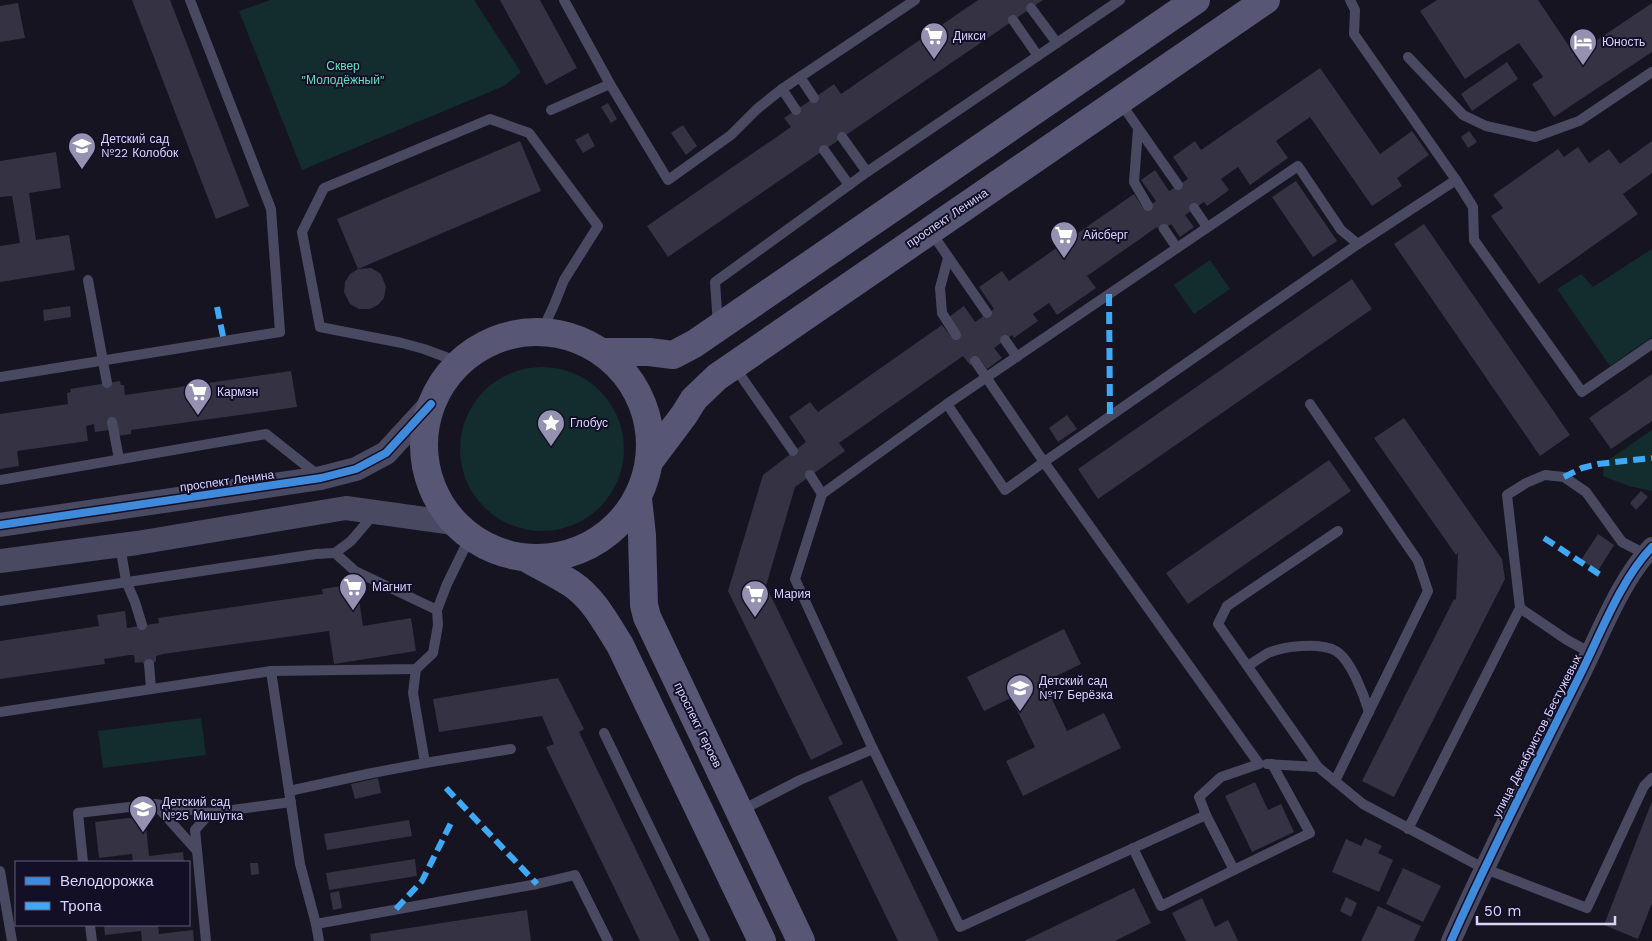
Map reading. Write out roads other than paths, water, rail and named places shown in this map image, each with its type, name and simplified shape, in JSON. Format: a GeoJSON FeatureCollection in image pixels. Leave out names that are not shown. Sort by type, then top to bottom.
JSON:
{"type":"FeatureCollection","features":[{"type":"Feature","properties":{"kind":"main road"},"geometry":{"type":"LineString","coordinates":[[604,352],[673,354],[694,344],[1196,0]]}},
{"type":"Feature","properties":{"kind":"main road","name":"проспект Ленина"},"geometry":{"type":"LineString","coordinates":[[651,459],[694,399],[716,378],[1266,0]]}},
{"type":"Feature","properties":{"kind":"main road"},"geometry":{"type":"LineString","coordinates":[[528,559],[572,554],[611,533],[638,499],[651,459],[648,418],[632,381],[604,352],[574,337],[542,331],[512,334],[484,344],[460,362],[431,404],[423,445],[431,487],[462,530],[497,552],[528,559],[573,585],[585,595],[605,621],[624,654],[762,941]]}},
{"type":"Feature","properties":{"kind":"main road","name":"проспект Героев"},"geometry":{"type":"LineString","coordinates":[[638,499],[642,535],[644,605],[647,618],[801,941]]}},
{"type":"Feature","properties":{"kind":"street","name":"проспект Ленина"},"geometry":{"type":"LineString","coordinates":[[0,526],[321,478],[356,469],[386,453],[431,404]]}},
{"type":"Feature","properties":{"kind":"street"},"geometry":{"type":"LineString","coordinates":[[0,561],[120,545],[346,508],[462,530]]}},
{"type":"Feature","properties":{"kind":"street","name":"улица Декабристов Бестужевых"},"geometry":{"type":"LineString","coordinates":[[1451,941],[1484,868],[1618,597],[1649,551]]}},
{"type":"Feature","properties":{"kind":"lane"},"geometry":{"type":"LineString","coordinates":[[0,377],[280,332],[271,209],[190,0]]}},
{"type":"Feature","properties":{"kind":"lane"},"geometry":{"type":"LineString","coordinates":[[564,0],[610,84],[668,180],[731,135],[757,109],[782,90],[915,0]]}},
{"type":"Feature","properties":{"kind":"lane"},"geometry":{"type":"LineString","coordinates":[[718,327],[716,282],[867,172],[1120,0]]}},
{"type":"Feature","properties":{"kind":"lane"},"geometry":{"type":"LineString","coordinates":[[1350,0],[1355,10],[1354,34],[1473,207],[1474,240],[1582,392],[1652,344]]}},
{"type":"Feature","properties":{"kind":"lane"},"geometry":{"type":"LineString","coordinates":[[1030,8],[1057,43]]}},
{"type":"Feature","properties":{"kind":"lane"},"geometry":{"type":"LineString","coordinates":[[1013,20],[1038,56]]}},
{"type":"Feature","properties":{"kind":"lane"},"geometry":{"type":"LineString","coordinates":[[1408,56],[1463,115],[1486,126],[1536,137],[1579,121],[1652,72]]}},
{"type":"Feature","properties":{"kind":"lane"},"geometry":{"type":"LineString","coordinates":[[800,77],[814,98]]}},
{"type":"Feature","properties":{"kind":"lane"},"geometry":{"type":"LineString","coordinates":[[551,110],[610,84]]}},
{"type":"Feature","properties":{"kind":"lane"},"geometry":{"type":"LineString","coordinates":[[782,90],[796,110]]}},
{"type":"Feature","properties":{"kind":"lane"},"geometry":{"type":"LineString","coordinates":[[1118,101],[1178,185]]}},
{"type":"Feature","properties":{"kind":"lane"},"geometry":{"type":"LineString","coordinates":[[460,362],[402,343],[320,327],[302,232],[324,188],[490,119],[529,133],[598,226],[564,280],[542,331]]}},
{"type":"Feature","properties":{"kind":"lane"},"geometry":{"type":"LineString","coordinates":[[1138,129],[1134,182],[1148,206]]}},
{"type":"Feature","properties":{"kind":"lane"},"geometry":{"type":"LineString","coordinates":[[842,137],[867,172]]}},
{"type":"Feature","properties":{"kind":"lane"},"geometry":{"type":"LineString","coordinates":[[824,150],[849,185]]}},
{"type":"Feature","properties":{"kind":"lane"},"geometry":{"type":"LineString","coordinates":[[1206,815],[960,927],[873,749],[795,579],[822,494],[947,404],[1298,166],[1341,230],[1358,244]]}},
{"type":"Feature","properties":{"kind":"lane"},"geometry":{"type":"LineString","coordinates":[[947,404],[1005,490],[1358,244],[1456,180]]}},
{"type":"Feature","properties":{"kind":"lane"},"geometry":{"type":"LineString","coordinates":[[1194,208],[1207,227]]}},
{"type":"Feature","properties":{"kind":"lane"},"geometry":{"type":"LineString","coordinates":[[1164,229],[1177,248]]}},
{"type":"Feature","properties":{"kind":"lane"},"geometry":{"type":"LineString","coordinates":[[930,230],[987,314]]}},
{"type":"Feature","properties":{"kind":"lane"},"geometry":{"type":"LineString","coordinates":[[948,258],[940,288],[942,314],[956,335]]}},
{"type":"Feature","properties":{"kind":"lane"},"geometry":{"type":"LineString","coordinates":[[88,280],[106,383]]}},
{"type":"Feature","properties":{"kind":"lane"},"geometry":{"type":"LineString","coordinates":[[1005,340],[1017,357]]}},
{"type":"Feature","properties":{"kind":"lane"},"geometry":{"type":"LineString","coordinates":[[974,361],[1259,764]]}},
{"type":"Feature","properties":{"kind":"lane"},"geometry":{"type":"LineString","coordinates":[[734,365],[793,452]]}},
{"type":"Feature","properties":{"kind":"lane"},"geometry":{"type":"LineString","coordinates":[[1310,404],[1418,561],[1428,591],[1335,781]]}},
{"type":"Feature","properties":{"kind":"lane"},"geometry":{"type":"LineString","coordinates":[[112,422],[119,458]]}},
{"type":"Feature","properties":{"kind":"lane"},"geometry":{"type":"LineString","coordinates":[[0,480],[266,434],[321,478]]}},
{"type":"Feature","properties":{"kind":"lane"},"geometry":{"type":"LineString","coordinates":[[810,475],[822,494]]}},
{"type":"Feature","properties":{"kind":"lane"},"geometry":{"type":"LineString","coordinates":[[1408,829],[1520,608],[1507,495],[1526,483],[1545,476],[1564,477],[1586,492],[1622,542],[1649,551]]}},
{"type":"Feature","properties":{"kind":"lane"},"geometry":{"type":"LineString","coordinates":[[0,601],[126,581],[316,554],[335,553],[351,541],[375,512]]}},
{"type":"Feature","properties":{"kind":"lane"},"geometry":{"type":"LineString","coordinates":[[0,712],[271,671],[416,669],[433,654],[438,626],[437,610],[447,584],[462,530]]}},
{"type":"Feature","properties":{"kind":"lane"},"geometry":{"type":"LineString","coordinates":[[1338,531],[1227,606],[1218,624],[1318,767],[1363,804],[1484,868],[1587,908],[1644,786],[1652,778]]}},
{"type":"Feature","properties":{"kind":"lane"},"geometry":{"type":"LineString","coordinates":[[120,545],[126,581],[136,602],[142,625]]}},
{"type":"Feature","properties":{"kind":"lane"},"geometry":{"type":"LineString","coordinates":[[335,553],[355,571],[437,610]]}},
{"type":"Feature","properties":{"kind":"lane"},"geometry":{"type":"LineString","coordinates":[[1520,608],[1567,640],[1591,653]]}},
{"type":"Feature","properties":{"kind":"lane"},"geometry":{"type":"LineString","coordinates":[[1248,666],[1269,653],[1298,646],[1325,647],[1337,652],[1350,667],[1366,701],[1369,712]]}},
{"type":"Feature","properties":{"kind":"lane"},"geometry":{"type":"LineString","coordinates":[[149,664],[151,688]]}},
{"type":"Feature","properties":{"kind":"lane"},"geometry":{"type":"LineString","coordinates":[[416,669],[413,693],[425,763]]}},
{"type":"Feature","properties":{"kind":"lane"},"geometry":{"type":"LineString","coordinates":[[271,671],[300,864],[319,941]]}},
{"type":"Feature","properties":{"kind":"lane"},"geometry":{"type":"LineString","coordinates":[[604,733],[706,941]]}},
{"type":"Feature","properties":{"kind":"lane"},"geometry":{"type":"LineString","coordinates":[[289,791],[372,773],[511,749]]}},
{"type":"Feature","properties":{"kind":"lane"},"geometry":{"type":"LineString","coordinates":[[739,812],[800,780],[873,749]]}},
{"type":"Feature","properties":{"kind":"lane"},"geometry":{"type":"LineString","coordinates":[[1234,870],[1199,797],[1221,777],[1259,764],[1318,767]]}},
{"type":"Feature","properties":{"kind":"lane"},"geometry":{"type":"LineString","coordinates":[[1133,848],[1161,906],[1310,833],[1272,764]]}},
{"type":"Feature","properties":{"kind":"lane"},"geometry":{"type":"LineString","coordinates":[[84,861],[78,813],[155,804],[210,812],[291,802]]}},
{"type":"Feature","properties":{"kind":"lane"},"geometry":{"type":"LineString","coordinates":[[155,804],[197,851]]}},
{"type":"Feature","properties":{"kind":"lane"},"geometry":{"type":"LineString","coordinates":[[206,941],[194,830],[210,812]]}},
{"type":"Feature","properties":{"kind":"lane"},"geometry":{"type":"LineString","coordinates":[[0,871],[12,941]]}},
{"type":"Feature","properties":{"kind":"lane"},"geometry":{"type":"LineString","coordinates":[[316,924],[537,884],[575,875],[608,941]]}},
{"type":"Feature","properties":{"kind":"lane"},"geometry":{"type":"LineString","coordinates":[[90,926],[92,941]]}},
{"type":"Feature","properties":{"kind":"place","name":"Дикси"},"geometry":{"type":"Point","coordinates":[934,60]}},
{"type":"Feature","properties":{"kind":"place","name":"Юность"},"geometry":{"type":"Point","coordinates":[1583,66]}},
{"type":"Feature","properties":{"kind":"place","name":"Детский сад №22 Колобок"},"geometry":{"type":"Point","coordinates":[82,170]}},
{"type":"Feature","properties":{"kind":"place","name":"Айсберг"},"geometry":{"type":"Point","coordinates":[1064,259]}},
{"type":"Feature","properties":{"kind":"place","name":"Кармэн"},"geometry":{"type":"Point","coordinates":[198,416]}},
{"type":"Feature","properties":{"kind":"place","name":"Глобус"},"geometry":{"type":"Point","coordinates":[551,447]}},
{"type":"Feature","properties":{"kind":"place","name":"Магнит"},"geometry":{"type":"Point","coordinates":[353,611]}},
{"type":"Feature","properties":{"kind":"place","name":"Мария"},"geometry":{"type":"Point","coordinates":[755,618]}},
{"type":"Feature","properties":{"kind":"place","name":"Детский сад №17 Берёзка"},"geometry":{"type":"Point","coordinates":[1020,712]}},
{"type":"Feature","properties":{"kind":"place","name":"Детский сад №25 Мишутка"},"geometry":{"type":"Point","coordinates":[143,833]}},
{"type":"Feature","properties":{"kind":"park label","name":"Сквер \"Молодёжный\""},"geometry":{"type":"Point","coordinates":[343,73]}}]}
